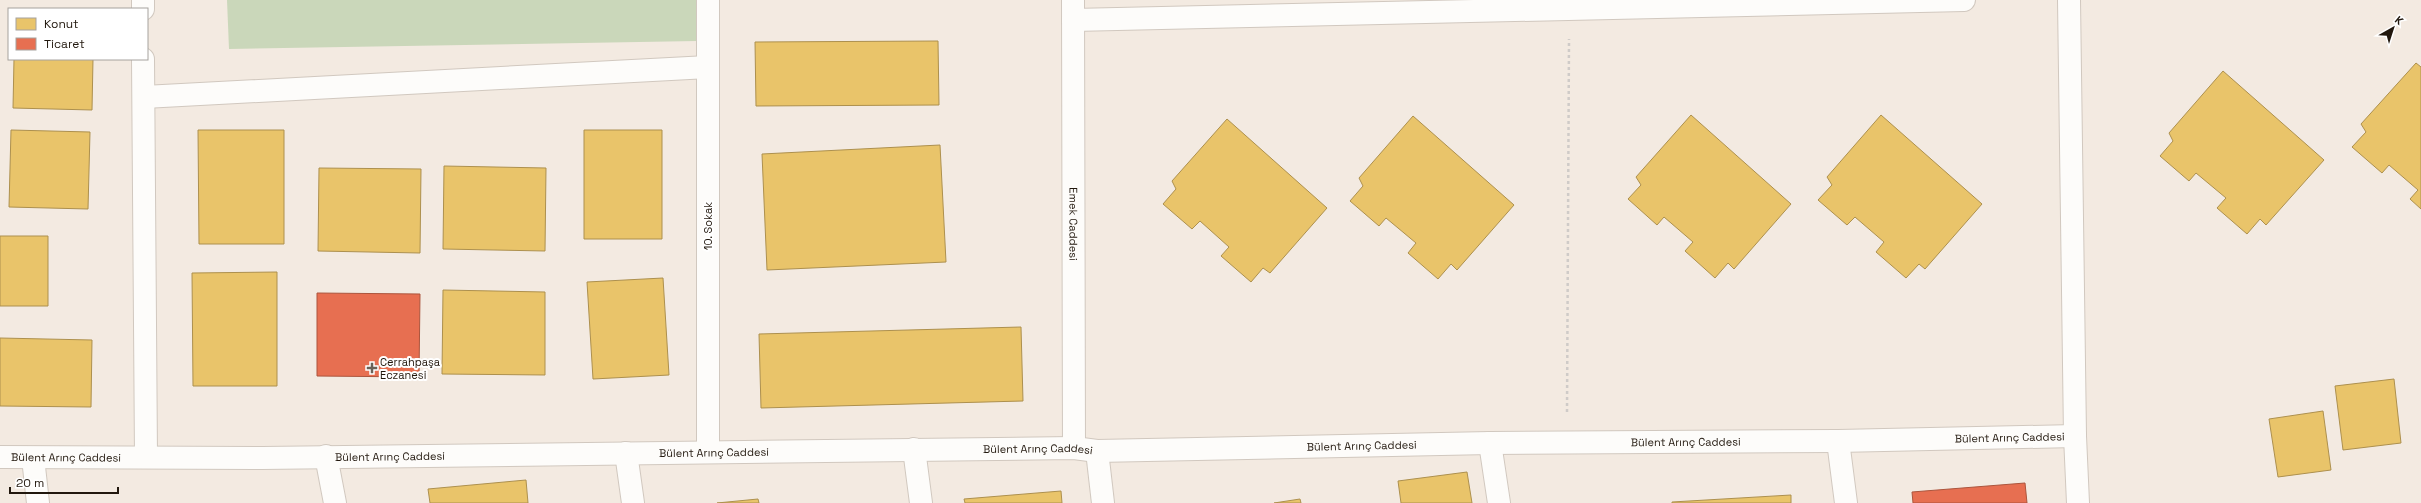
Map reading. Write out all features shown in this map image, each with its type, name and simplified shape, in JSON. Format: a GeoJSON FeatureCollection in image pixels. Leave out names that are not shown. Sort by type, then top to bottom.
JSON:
{"type":"FeatureCollection","features":[{"type":"Feature","properties":{"kind":"street","name":"10. Sokak"},"geometry":{"type":"LineString","coordinates":[[708,0],[708,452]]}},
{"type":"Feature","properties":{"kind":"street"},"geometry":{"type":"LineString","coordinates":[[1073,10],[1570,9],[1964,0]]}},
{"type":"Feature","properties":{"kind":"street"},"geometry":{"type":"LineString","coordinates":[[2070,0],[2075,436],[2078,503]]}},
{"type":"Feature","properties":{"kind":"street","name":"Emek Caddesi"},"geometry":{"type":"LineString","coordinates":[[1073,10],[1074,448]]}},
{"type":"Feature","properties":{"kind":"street"},"geometry":{"type":"LineString","coordinates":[[143,60],[146,456]]}},
{"type":"Feature","properties":{"kind":"street"},"geometry":{"type":"LineString","coordinates":[[144,97],[708,67]]}},
{"type":"Feature","properties":{"kind":"street","name":"Bülent Arınç Caddesi"},"geometry":{"type":"LineString","coordinates":[[0,457],[326,456],[1074,448],[1096,451],[1490,443],[1838,441],[2075,436]]}},
{"type":"Feature","properties":{"kind":"street"},"geometry":{"type":"LineString","coordinates":[[1838,441],[1846,503]]}},
{"type":"Feature","properties":{"kind":"street"},"geometry":{"type":"LineString","coordinates":[[1490,443],[1498,503]]}},
{"type":"Feature","properties":{"kind":"street"},"geometry":{"type":"LineString","coordinates":[[914,449],[921,503]]}},
{"type":"Feature","properties":{"kind":"street"},"geometry":{"type":"LineString","coordinates":[[1096,451],[1103,503]]}},
{"type":"Feature","properties":{"kind":"street"},"geometry":{"type":"LineString","coordinates":[[626,453],[633,503]]}},
{"type":"Feature","properties":{"kind":"street"},"geometry":{"type":"LineString","coordinates":[[326,456],[335,503]]}},
{"type":"Feature","properties":{"kind":"street"},"geometry":{"type":"LineString","coordinates":[[33,458],[38,503]]}},
{"type":"Feature","properties":{"kind":"path"},"geometry":{"type":"LineString","coordinates":[[1566,442],[1570,9]]}},
{"type":"Feature","properties":{"kind":"green space"},"geometry":{"type":"Polygon","coordinates":[[[227,0],[696,0],[697,41],[229,49],[227,0]]]}},
{"type":"Feature","properties":{"kind":"building: Konut"},"geometry":{"type":"Polygon","coordinates":[[[938,41],[939,105],[756,106],[755,42],[938,41]]]}},
{"type":"Feature","properties":{"kind":"building: Konut"},"geometry":{"type":"Polygon","coordinates":[[[14,60],[93,60],[92,110],[13,108],[14,60]]]}},
{"type":"Feature","properties":{"kind":"building: Konut"},"geometry":{"type":"Polygon","coordinates":[[[2416,63],[2421,67],[2421,209],[2410,199],[2418,190],[2389,165],[2382,173],[2352,147],[2366,132],[2361,124],[2416,63]]]}},
{"type":"Feature","properties":{"kind":"building: Konut"},"geometry":{"type":"Polygon","coordinates":[[[2223,71],[2324,160],[2266,225],[2260,219],[2247,234],[2217,208],[2226,198],[2196,173],[2189,181],[2160,156],[2173,141],[2169,133],[2223,71]]]}},
{"type":"Feature","properties":{"kind":"building: Konut"},"geometry":{"type":"Polygon","coordinates":[[[1691,115],[1791,204],[1734,269],[1728,263],[1715,278],[1685,251],[1693,242],[1664,217],[1657,225],[1628,199],[1641,185],[1636,177],[1691,115]]]}},
{"type":"Feature","properties":{"kind":"building: Konut"},"geometry":{"type":"Polygon","coordinates":[[[1881,115],[1982,204],[1925,269],[1919,264],[1906,278],[1876,252],[1884,242],[1855,217],[1847,225],[1818,200],[1832,185],[1827,177],[1881,115]]]}},
{"type":"Feature","properties":{"kind":"building: Konut"},"geometry":{"type":"Polygon","coordinates":[[[1413,116],[1514,205],[1457,270],[1451,264],[1438,279],[1408,253],[1416,243],[1386,218],[1379,226],[1350,201],[1363,186],[1359,178],[1413,116]]]}},
{"type":"Feature","properties":{"kind":"building: Konut"},"geometry":{"type":"Polygon","coordinates":[[[1227,119],[1327,208],[1270,273],[1263,268],[1251,282],[1221,256],[1229,247],[1200,221],[1192,229],[1163,204],[1176,189],[1172,181],[1227,119]]]}},
{"type":"Feature","properties":{"kind":"building: Konut"},"geometry":{"type":"Polygon","coordinates":[[[11,130],[90,132],[88,209],[9,207],[11,130]]]}},
{"type":"Feature","properties":{"kind":"building: Konut"},"geometry":{"type":"Polygon","coordinates":[[[198,130],[284,130],[284,244],[199,244],[198,130]]]}},
{"type":"Feature","properties":{"kind":"building: Konut"},"geometry":{"type":"Polygon","coordinates":[[[584,130],[662,130],[662,239],[584,239],[584,130]]]}},
{"type":"Feature","properties":{"kind":"building: Konut"},"geometry":{"type":"Polygon","coordinates":[[[940,145],[946,262],[767,270],[762,154],[940,145]]]}},
{"type":"Feature","properties":{"kind":"building: Konut"},"geometry":{"type":"Polygon","coordinates":[[[444,166],[546,168],[545,251],[443,249],[444,166]]]}},
{"type":"Feature","properties":{"kind":"building: Konut"},"geometry":{"type":"Polygon","coordinates":[[[319,168],[421,169],[420,253],[318,251],[319,168]]]}},
{"type":"Feature","properties":{"kind":"building: Konut"},"geometry":{"type":"Polygon","coordinates":[[[0,236],[48,236],[48,306],[0,306],[0,236]]]}},
{"type":"Feature","properties":{"kind":"building: Konut"},"geometry":{"type":"Polygon","coordinates":[[[277,272],[277,386],[193,386],[192,273],[277,272]]]}},
{"type":"Feature","properties":{"kind":"building: Konut"},"geometry":{"type":"Polygon","coordinates":[[[663,278],[669,375],[593,379],[587,282],[663,278]]]}},
{"type":"Feature","properties":{"kind":"building: Konut"},"geometry":{"type":"Polygon","coordinates":[[[443,290],[545,292],[545,375],[442,374],[443,290]]]}},
{"type":"Feature","properties":{"kind":"building: Konut"},"geometry":{"type":"Polygon","coordinates":[[[1021,327],[1023,401],[761,408],[759,334],[1021,327]]]}},
{"type":"Feature","properties":{"kind":"building: Konut"},"geometry":{"type":"Polygon","coordinates":[[[0,338],[92,340],[91,407],[0,406],[0,338]]]}},
{"type":"Feature","properties":{"kind":"building: Konut"},"geometry":{"type":"Polygon","coordinates":[[[2394,379],[2401,443],[2343,450],[2335,386],[2394,379]]]}},
{"type":"Feature","properties":{"kind":"building: Konut"},"geometry":{"type":"Polygon","coordinates":[[[2323,411],[2331,470],[2278,477],[2269,419],[2323,411]]]}},
{"type":"Feature","properties":{"kind":"building: Konut"},"geometry":{"type":"Polygon","coordinates":[[[1467,472],[1472,503],[1401,503],[1398,481],[1467,472]]]}},
{"type":"Feature","properties":{"kind":"building: Konut"},"geometry":{"type":"Polygon","coordinates":[[[526,480],[528,503],[430,503],[428,489],[526,480]]]}},
{"type":"Feature","properties":{"kind":"building: Konut"},"geometry":{"type":"Polygon","coordinates":[[[1061,491],[1062,503],[965,503],[964,499],[1061,491]]]}},
{"type":"Feature","properties":{"kind":"building: Konut"},"geometry":{"type":"Polygon","coordinates":[[[1791,495],[1791,503],[1672,503],[1672,502],[1791,495]]]}},
{"type":"Feature","properties":{"kind":"building: Konut"},"geometry":{"type":"Polygon","coordinates":[[[758,499],[759,503],[717,503],[758,499]]]}},
{"type":"Feature","properties":{"kind":"building: Konut"},"geometry":{"type":"Polygon","coordinates":[[[1300,499],[1301,503],[1274,503],[1300,499]]]}},
{"type":"Feature","properties":{"kind":"building: Ticaret"},"geometry":{"type":"Polygon","coordinates":[[[317,293],[420,294],[419,377],[317,376],[317,293]]]}},
{"type":"Feature","properties":{"kind":"building: Ticaret"},"geometry":{"type":"Polygon","coordinates":[[[2025,483],[2027,503],[1913,503],[1912,492],[2025,483]]]}},
{"type":"Feature","properties":{"kind":"place","name":"Cerrahpaşa Eczanesi"},"geometry":{"type":"Point","coordinates":[372,368]}}]}
